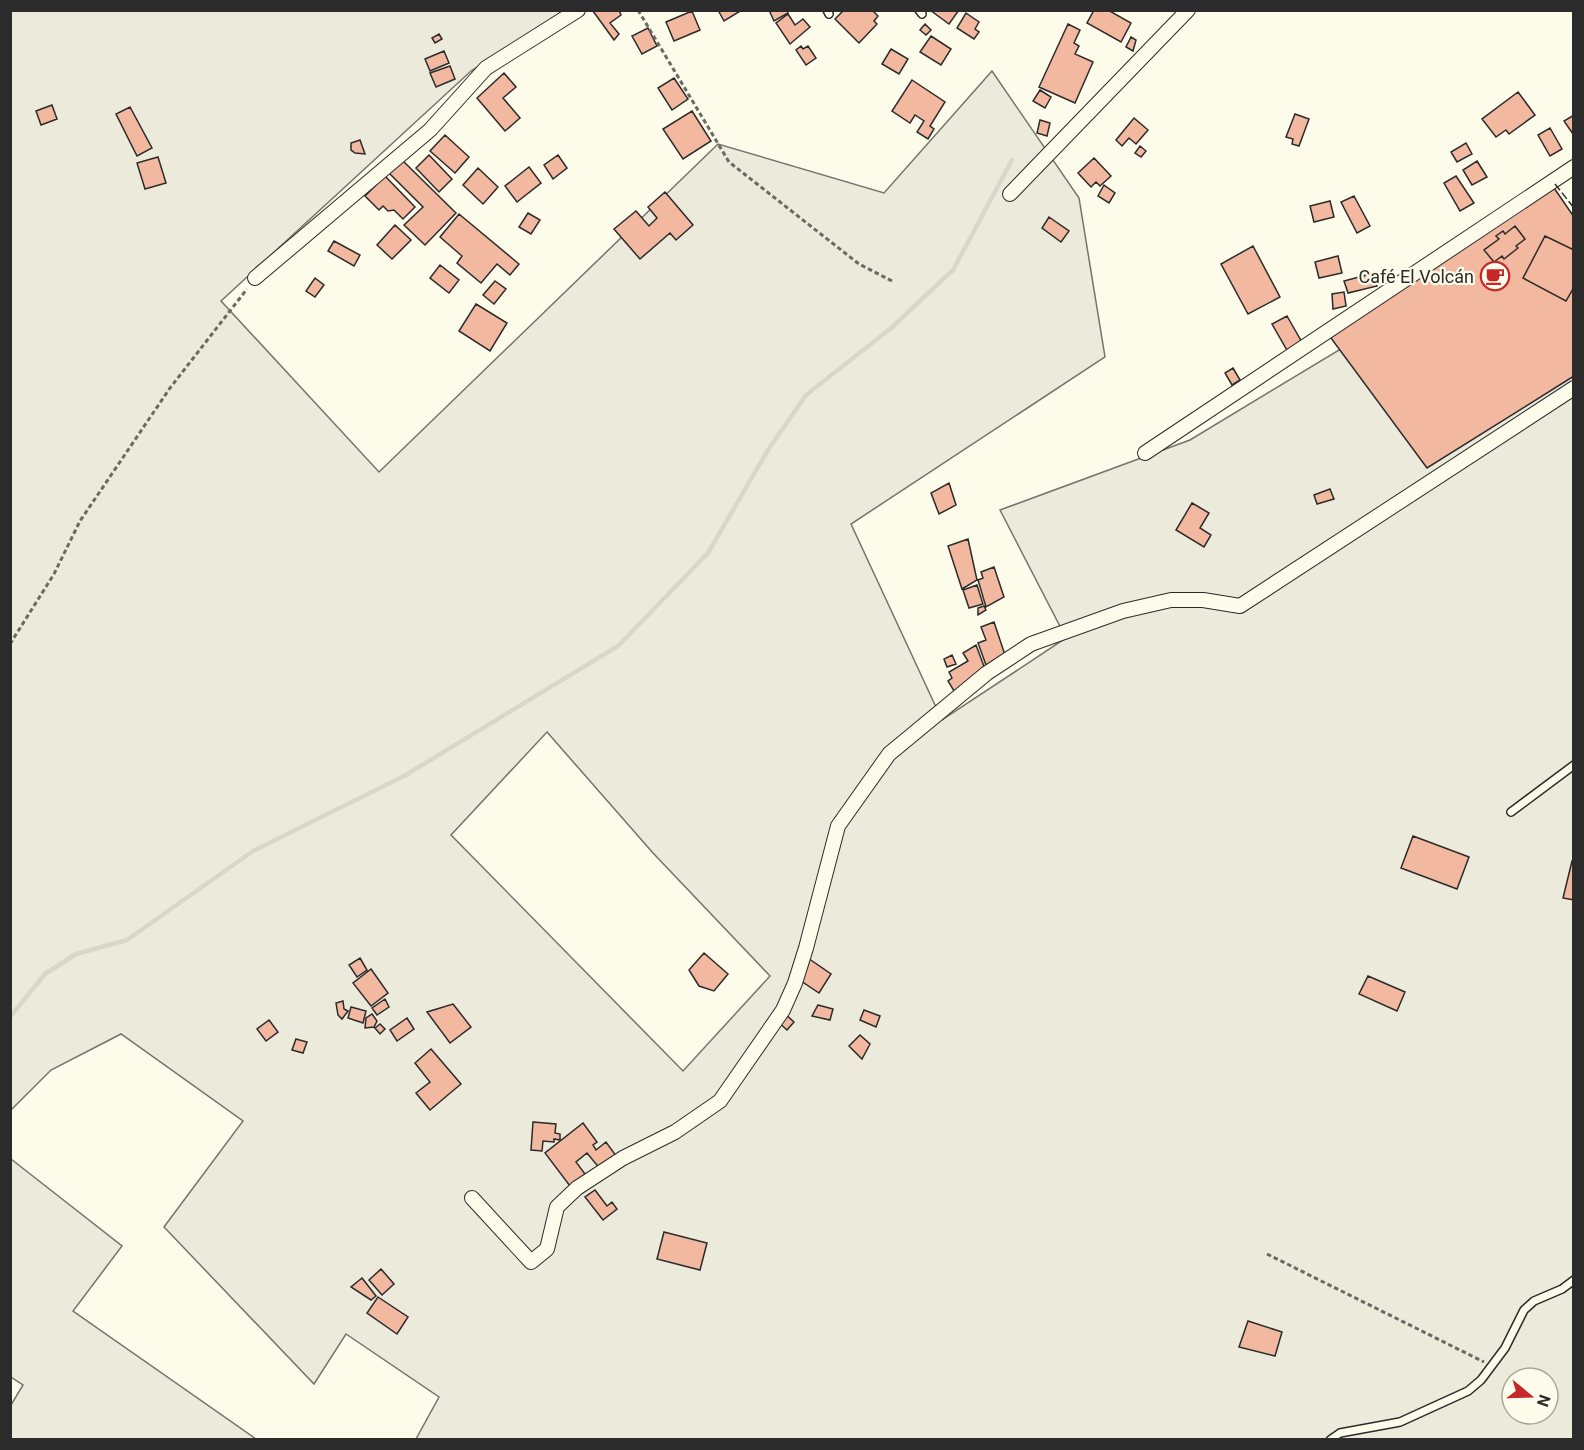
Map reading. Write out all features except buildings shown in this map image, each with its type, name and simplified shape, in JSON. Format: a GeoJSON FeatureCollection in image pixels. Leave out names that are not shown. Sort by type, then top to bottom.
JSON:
{"type":"FeatureCollection","features":[{"type":"Feature","properties":{"kind":"street"},"geometry":{"type":"LineString","coordinates":[[255,278],[430,130],[486,68],[579,10]]}},
{"type":"Feature","properties":{"kind":"street"},"geometry":{"type":"LineString","coordinates":[[1010,195],[1188,10]]}},
{"type":"Feature","properties":{"kind":"street"},"geometry":{"type":"LineString","coordinates":[[1145,453],[1574,167]]}},
{"type":"Feature","properties":{"kind":"street"},"geometry":{"type":"LineString","coordinates":[[472,1198],[531,1262],[547,1249],[556,1208],[577,1188],[623,1158],[675,1132],[720,1101],[783,1010],[795,983],[838,826],[889,754],[987,673],[1031,644],[1123,611],[1171,600],[1203,600],[1239,606],[1574,388]]}},
{"type":"Feature","properties":{"kind":"lane"},"geometry":{"type":"LineString","coordinates":[[1510,812],[1574,765]]}},
{"type":"Feature","properties":{"kind":"lane"},"geometry":{"type":"LineString","coordinates":[[1330,1440],[1340,1433],[1400,1422],[1468,1391],[1481,1380],[1509,1340],[1516,1321],[1524,1310],[1534,1301],[1562,1289],[1574,1280]]}},
{"type":"Feature","properties":{"kind":"path"},"geometry":{"type":"LineString","coordinates":[[638,10],[729,162],[859,264],[892,281]]}},
{"type":"Feature","properties":{"kind":"path"},"geometry":{"type":"LineString","coordinates":[[10,644],[54,574],[86,512],[170,388],[255,278]]}},
{"type":"Feature","properties":{"kind":"path"},"geometry":{"type":"LineString","coordinates":[[1267,1254],[1491,1365]]}},
{"type":"Feature","properties":{"kind":"shaded area"},"geometry":{"type":"Polygon","coordinates":[[[11,11],[563,11],[471,71],[221,301],[379,472],[718,144],[884,193],[992,71],[1079,198],[1105,357],[851,524],[942,720],[1066,638],[1000,510],[1190,440],[1402,312],[1573,310],[1573,1439],[416,1439],[439,1397],[346,1334],[314,1384],[164,1227],[243,1121],[121,1034],[51,1070],[11,1110],[11,11]],[[547,732],[451,835],[683,1071],[770,976],[653,853],[547,732]]]}},
{"type":"Feature","properties":{"kind":"shaded area"},"geometry":{"type":"Polygon","coordinates":[[[11,1159],[122,1246],[73,1311],[256,1439],[11,1439],[11,1405],[23,1385],[11,1377],[11,1159]]]}},
{"type":"Feature","properties":{"kind":"waterway"},"geometry":{"type":"LineString","coordinates":[[10,1017],[45,974],[76,954],[127,940],[253,851],[404,776],[618,646],[708,553],[768,450],[806,395],[890,329],[953,270],[1012,160]]}},
{"type":"Feature","properties":{"kind":"fence"},"geometry":{"type":"LineString","coordinates":[[1555,184],[1574,208]]}},
{"type":"Feature","properties":{"kind":"place","name":"Café El Volcán"},"geometry":{"type":"Point","coordinates":[1495,276]}}]}
